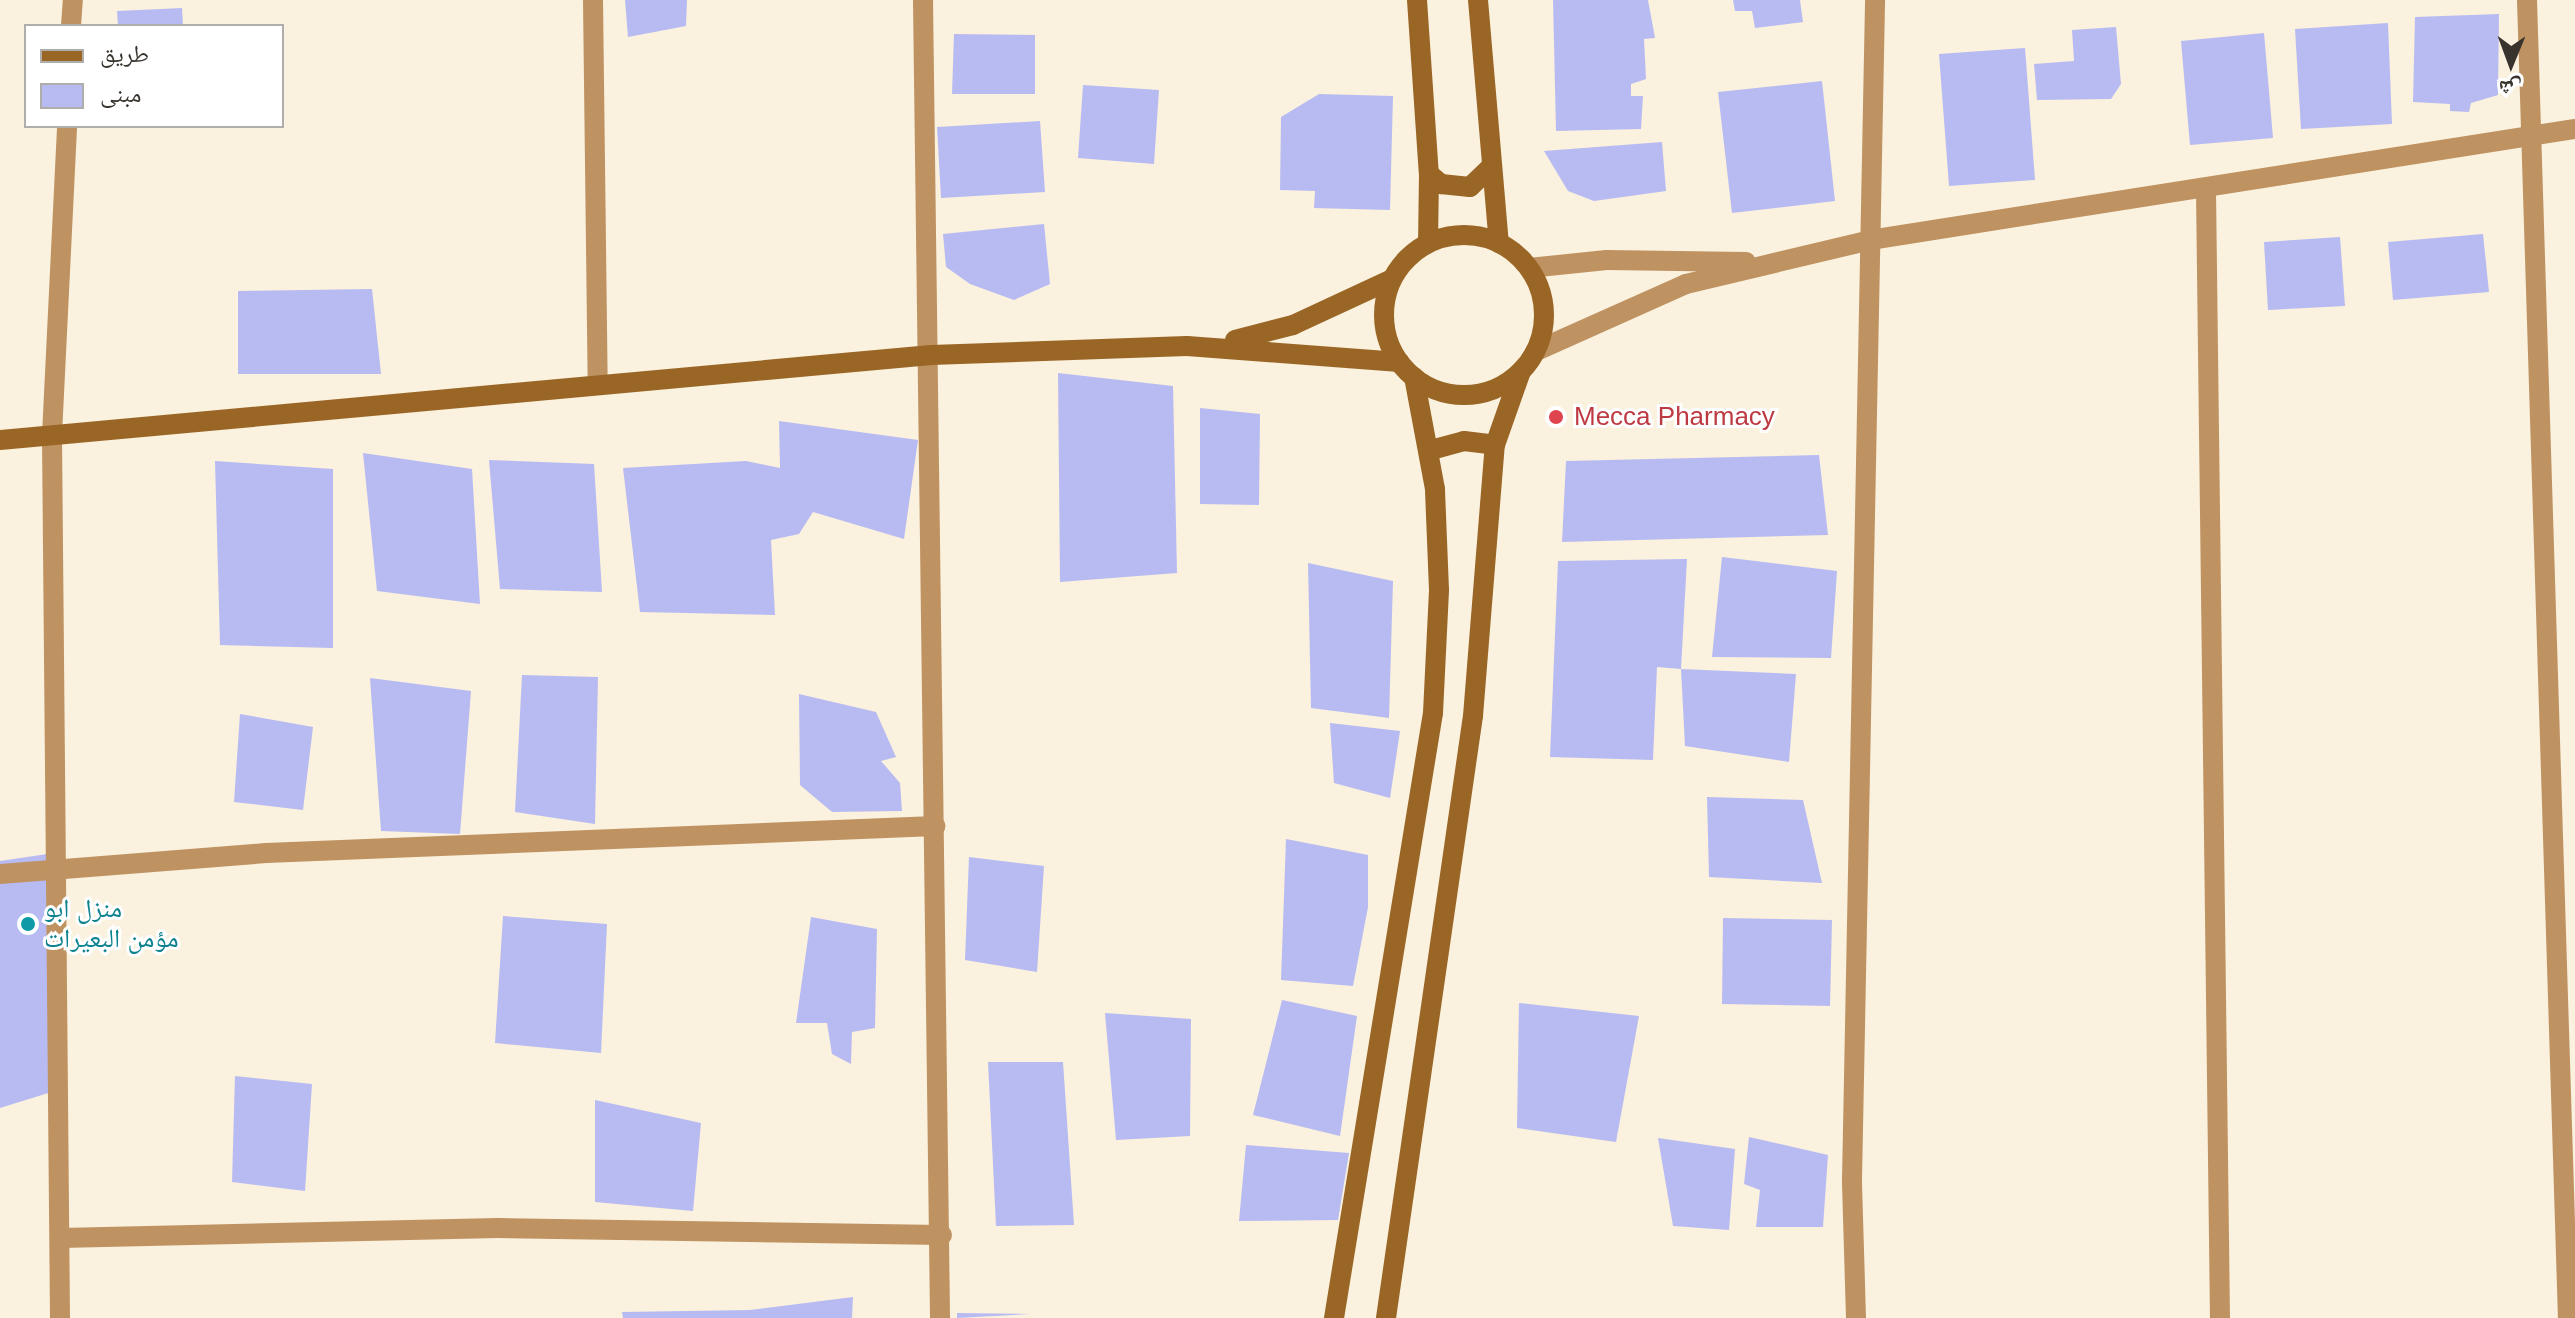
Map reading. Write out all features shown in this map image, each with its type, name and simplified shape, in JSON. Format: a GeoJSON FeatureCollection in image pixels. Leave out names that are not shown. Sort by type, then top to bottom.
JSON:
{"type":"FeatureCollection","features":[{"type":"Feature","properties":{"kind":"main road"},"geometry":{"type":"LineString","coordinates":[[1417,0],[1429,174],[1428,243]]}},
{"type":"Feature","properties":{"kind":"main road"},"geometry":{"type":"LineString","coordinates":[[1478,0],[1499,243]]}},
{"type":"Feature","properties":{"kind":"main road"},"geometry":{"type":"LineString","coordinates":[[1429,174],[1455,189],[1470,187],[1491,167]]}},
{"type":"Feature","properties":{"kind":"main road"},"geometry":{"type":"LineString","coordinates":[[1187,346],[1293,325],[1392,279],[1428,243],[1463,236],[1499,243],[1529,268],[1541,293],[1544,322],[1536,351],[1521,371],[1495,445],[1473,716],[1386,1318]]}},
{"type":"Feature","properties":{"kind":"main road"},"geometry":{"type":"LineString","coordinates":[[1334,1318],[1433,713],[1439,590],[1431,450],[1406,370],[1384,322],[1392,279]]}},
{"type":"Feature","properties":{"kind":"main road"},"geometry":{"type":"LineString","coordinates":[[0,440],[931,355],[1187,346],[1406,370],[1434,389],[1480,393],[1521,371]]}},
{"type":"Feature","properties":{"kind":"main road"},"geometry":{"type":"LineString","coordinates":[[1431,450],[1464,441],[1495,445]]}},
{"type":"Feature","properties":{"kind":"street"},"geometry":{"type":"LineString","coordinates":[[71,24],[73,0]]}},
{"type":"Feature","properties":{"kind":"street"},"geometry":{"type":"LineString","coordinates":[[593,0],[598,385]]}},
{"type":"Feature","properties":{"kind":"street"},"geometry":{"type":"LineString","coordinates":[[923,0],[931,355],[942,1235],[940,1318]]}},
{"type":"Feature","properties":{"kind":"street"},"geometry":{"type":"LineString","coordinates":[[1856,1318],[1853,1164],[1875,0]]}},
{"type":"Feature","properties":{"kind":"street"},"geometry":{"type":"LineString","coordinates":[[2527,0],[2568,1318]]}},
{"type":"Feature","properties":{"kind":"street"},"geometry":{"type":"LineString","coordinates":[[60,1318],[53,867],[52,435],[67,128]]}},
{"type":"Feature","properties":{"kind":"street"},"geometry":{"type":"LineString","coordinates":[[1536,351],[1622,308],[1766,264],[1870,240],[2206,190],[2575,129]]}},
{"type":"Feature","properties":{"kind":"street"},"geometry":{"type":"LineString","coordinates":[[2206,190],[2220,1318]]}},
{"type":"Feature","properties":{"kind":"street"},"geometry":{"type":"LineString","coordinates":[[1529,268],[1607,260],[1766,264]]}},
{"type":"Feature","properties":{"kind":"street"},"geometry":{"type":"LineString","coordinates":[[0,874],[53,867],[935,826]]}},
{"type":"Feature","properties":{"kind":"street"},"geometry":{"type":"LineString","coordinates":[[61,1238],[498,1228],[942,1235]]}},
{"type":"Feature","properties":{"kind":"building"},"geometry":{"type":"Polygon","coordinates":[[[625,0],[687,0],[686,26],[628,37],[625,0]]]}},
{"type":"Feature","properties":{"kind":"building"},"geometry":{"type":"Polygon","coordinates":[[[1553,0],[1648,0],[1655,38],[1644,39],[1646,79],[1631,84],[1631,96],[1643,96],[1641,129],[1556,131],[1553,0]]]}},
{"type":"Feature","properties":{"kind":"building"},"geometry":{"type":"Polygon","coordinates":[[[1733,0],[1800,0],[1803,22],[1755,28],[1752,11],[1735,11],[1733,0]]]}},
{"type":"Feature","properties":{"kind":"building"},"geometry":{"type":"Polygon","coordinates":[[[182,8],[183,24],[118,24],[117,11],[182,8]]]}},
{"type":"Feature","properties":{"kind":"building"},"geometry":{"type":"Polygon","coordinates":[[[2499,14],[2498,95],[2471,103],[2469,112],[2450,111],[2450,104],[2413,102],[2415,17],[2499,14]]]}},
{"type":"Feature","properties":{"kind":"building"},"geometry":{"type":"Polygon","coordinates":[[[2388,23],[2392,124],[2301,129],[2295,29],[2388,23]]]}},
{"type":"Feature","properties":{"kind":"building"},"geometry":{"type":"Polygon","coordinates":[[[2116,27],[2121,84],[2111,99],[2037,100],[2034,64],[2074,61],[2072,30],[2116,27]]]}},
{"type":"Feature","properties":{"kind":"building"},"geometry":{"type":"Polygon","coordinates":[[[2264,33],[2273,138],[2190,145],[2181,41],[2264,33]]]}},
{"type":"Feature","properties":{"kind":"building"},"geometry":{"type":"Polygon","coordinates":[[[954,34],[1035,35],[1035,94],[952,94],[954,34]]]}},
{"type":"Feature","properties":{"kind":"building"},"geometry":{"type":"Polygon","coordinates":[[[2025,48],[2035,180],[1949,186],[1939,54],[2025,48]]]}},
{"type":"Feature","properties":{"kind":"building"},"geometry":{"type":"Polygon","coordinates":[[[1822,81],[1835,201],[1732,213],[1718,92],[1822,81]]]}},
{"type":"Feature","properties":{"kind":"building"},"geometry":{"type":"Polygon","coordinates":[[[1083,85],[1159,90],[1154,164],[1078,158],[1083,85]]]}},
{"type":"Feature","properties":{"kind":"building"},"geometry":{"type":"Polygon","coordinates":[[[1319,94],[1393,96],[1390,210],[1314,208],[1315,191],[1280,190],[1281,117],[1319,94]]]}},
{"type":"Feature","properties":{"kind":"building"},"geometry":{"type":"Polygon","coordinates":[[[1040,121],[1045,192],[941,198],[937,127],[1040,121]]]}},
{"type":"Feature","properties":{"kind":"building"},"geometry":{"type":"Polygon","coordinates":[[[1662,142],[1666,191],[1594,201],[1568,191],[1544,151],[1662,142]]]}},
{"type":"Feature","properties":{"kind":"building"},"geometry":{"type":"Polygon","coordinates":[[[1044,224],[1050,284],[1014,300],[970,284],[946,267],[943,234],[1044,224]]]}},
{"type":"Feature","properties":{"kind":"building"},"geometry":{"type":"Polygon","coordinates":[[[2483,234],[2489,292],[2393,300],[2388,242],[2483,234]]]}},
{"type":"Feature","properties":{"kind":"building"},"geometry":{"type":"Polygon","coordinates":[[[2340,237],[2345,306],[2268,310],[2264,242],[2340,237]]]}},
{"type":"Feature","properties":{"kind":"building"},"geometry":{"type":"Polygon","coordinates":[[[372,289],[381,374],[238,374],[238,291],[372,289]]]}},
{"type":"Feature","properties":{"kind":"building"},"geometry":{"type":"Polygon","coordinates":[[[1058,373],[1173,386],[1177,573],[1060,582],[1058,373]]]}},
{"type":"Feature","properties":{"kind":"building"},"geometry":{"type":"Polygon","coordinates":[[[1200,408],[1260,414],[1259,505],[1200,504],[1200,408]]]}},
{"type":"Feature","properties":{"kind":"building"},"geometry":{"type":"Polygon","coordinates":[[[779,421],[918,440],[904,539],[813,512],[799,534],[771,540],[775,615],[640,612],[623,468],[746,461],[780,468],[779,421]]]}},
{"type":"Feature","properties":{"kind":"building"},"geometry":{"type":"Polygon","coordinates":[[[363,453],[472,469],[480,604],[377,591],[363,453]]]}},
{"type":"Feature","properties":{"kind":"building"},"geometry":{"type":"Polygon","coordinates":[[[1819,455],[1828,535],[1562,542],[1566,461],[1819,455]]]}},
{"type":"Feature","properties":{"kind":"building"},"geometry":{"type":"Polygon","coordinates":[[[489,460],[594,464],[602,592],[500,589],[489,460]]]}},
{"type":"Feature","properties":{"kind":"building"},"geometry":{"type":"Polygon","coordinates":[[[215,461],[333,469],[333,648],[220,645],[215,461]]]}},
{"type":"Feature","properties":{"kind":"building"},"geometry":{"type":"Polygon","coordinates":[[[1722,557],[1837,571],[1831,658],[1712,657],[1722,557]]]}},
{"type":"Feature","properties":{"kind":"building"},"geometry":{"type":"Polygon","coordinates":[[[1687,559],[1681,669],[1657,667],[1653,760],[1550,757],[1558,561],[1687,559]]]}},
{"type":"Feature","properties":{"kind":"building"},"geometry":{"type":"Polygon","coordinates":[[[1308,563],[1393,581],[1389,718],[1311,708],[1308,563]]]}},
{"type":"Feature","properties":{"kind":"building"},"geometry":{"type":"Polygon","coordinates":[[[1681,669],[1796,674],[1789,762],[1685,746],[1681,669]]]}},
{"type":"Feature","properties":{"kind":"building"},"geometry":{"type":"Polygon","coordinates":[[[522,675],[598,677],[595,824],[515,812],[522,675]]]}},
{"type":"Feature","properties":{"kind":"building"},"geometry":{"type":"Polygon","coordinates":[[[370,678],[471,691],[460,834],[381,831],[370,678]]]}},
{"type":"Feature","properties":{"kind":"building"},"geometry":{"type":"Polygon","coordinates":[[[799,694],[876,712],[896,757],[881,761],[900,783],[902,811],[832,812],[800,785],[799,694]]]}},
{"type":"Feature","properties":{"kind":"building"},"geometry":{"type":"Polygon","coordinates":[[[240,714],[313,727],[303,810],[234,802],[240,714]]]}},
{"type":"Feature","properties":{"kind":"building"},"geometry":{"type":"Polygon","coordinates":[[[1330,723],[1400,731],[1390,798],[1334,783],[1330,723]]]}},
{"type":"Feature","properties":{"kind":"building"},"geometry":{"type":"Polygon","coordinates":[[[1707,797],[1803,800],[1822,883],[1709,877],[1707,797]]]}},
{"type":"Feature","properties":{"kind":"building"},"geometry":{"type":"Polygon","coordinates":[[[1286,839],[1368,855],[1368,907],[1353,986],[1281,980],[1286,839]]]}},
{"type":"Feature","properties":{"kind":"building","name":"منزل ابو مؤمن البعيرات"},"geometry":{"type":"Polygon","coordinates":[[[54,853],[58,1090],[0,1108],[0,861],[54,853]]]}},
{"type":"Feature","properties":{"kind":"building"},"geometry":{"type":"Polygon","coordinates":[[[969,857],[1044,866],[1037,972],[965,960],[969,857]]]}},
{"type":"Feature","properties":{"kind":"building"},"geometry":{"type":"Polygon","coordinates":[[[503,916],[607,924],[601,1053],[495,1043],[503,916]]]}},
{"type":"Feature","properties":{"kind":"building"},"geometry":{"type":"Polygon","coordinates":[[[811,917],[877,929],[875,1028],[852,1032],[851,1064],[832,1054],[827,1023],[796,1023],[811,917]]]}},
{"type":"Feature","properties":{"kind":"building"},"geometry":{"type":"Polygon","coordinates":[[[1723,918],[1832,920],[1830,1006],[1722,1004],[1723,918]]]}},
{"type":"Feature","properties":{"kind":"building"},"geometry":{"type":"Polygon","coordinates":[[[1282,1000],[1357,1016],[1340,1136],[1253,1115],[1282,1000]]]}},
{"type":"Feature","properties":{"kind":"building"},"geometry":{"type":"Polygon","coordinates":[[[1519,1003],[1639,1016],[1616,1142],[1517,1128],[1519,1003]]]}},
{"type":"Feature","properties":{"kind":"building"},"geometry":{"type":"Polygon","coordinates":[[[1105,1013],[1191,1019],[1190,1136],[1116,1140],[1105,1013]]]}},
{"type":"Feature","properties":{"kind":"building"},"geometry":{"type":"Polygon","coordinates":[[[988,1062],[1063,1062],[1074,1225],[996,1226],[988,1062]]]}},
{"type":"Feature","properties":{"kind":"building"},"geometry":{"type":"Polygon","coordinates":[[[235,1076],[312,1084],[305,1191],[232,1182],[235,1076]]]}},
{"type":"Feature","properties":{"kind":"building"},"geometry":{"type":"Polygon","coordinates":[[[595,1100],[701,1123],[693,1211],[595,1202],[595,1100]]]}},
{"type":"Feature","properties":{"kind":"building"},"geometry":{"type":"Polygon","coordinates":[[[1749,1137],[1828,1155],[1823,1227],[1756,1227],[1760,1190],[1744,1184],[1749,1137]]]}},
{"type":"Feature","properties":{"kind":"building"},"geometry":{"type":"Polygon","coordinates":[[[1658,1138],[1735,1149],[1729,1230],[1673,1226],[1658,1138]]]}},
{"type":"Feature","properties":{"kind":"building"},"geometry":{"type":"Polygon","coordinates":[[[1246,1145],[1349,1153],[1338,1220],[1239,1221],[1246,1145]]]}},
{"type":"Feature","properties":{"kind":"building"},"geometry":{"type":"Polygon","coordinates":[[[853,1297],[852,1318],[623,1318],[622,1312],[750,1310],[853,1297]]]}},
{"type":"Feature","properties":{"kind":"building"},"geometry":{"type":"Polygon","coordinates":[[[957,1313],[1030,1314],[957,1318],[957,1313]]]}},
{"type":"Feature","properties":{"kind":"place","name":"Mecca Pharmacy"},"geometry":{"type":"Point","coordinates":[1556,417]}},
{"type":"Feature","properties":{"kind":"place","name":"منزل ابو مؤمن البعيرات"},"geometry":{"type":"Point","coordinates":[28,924]}}]}
